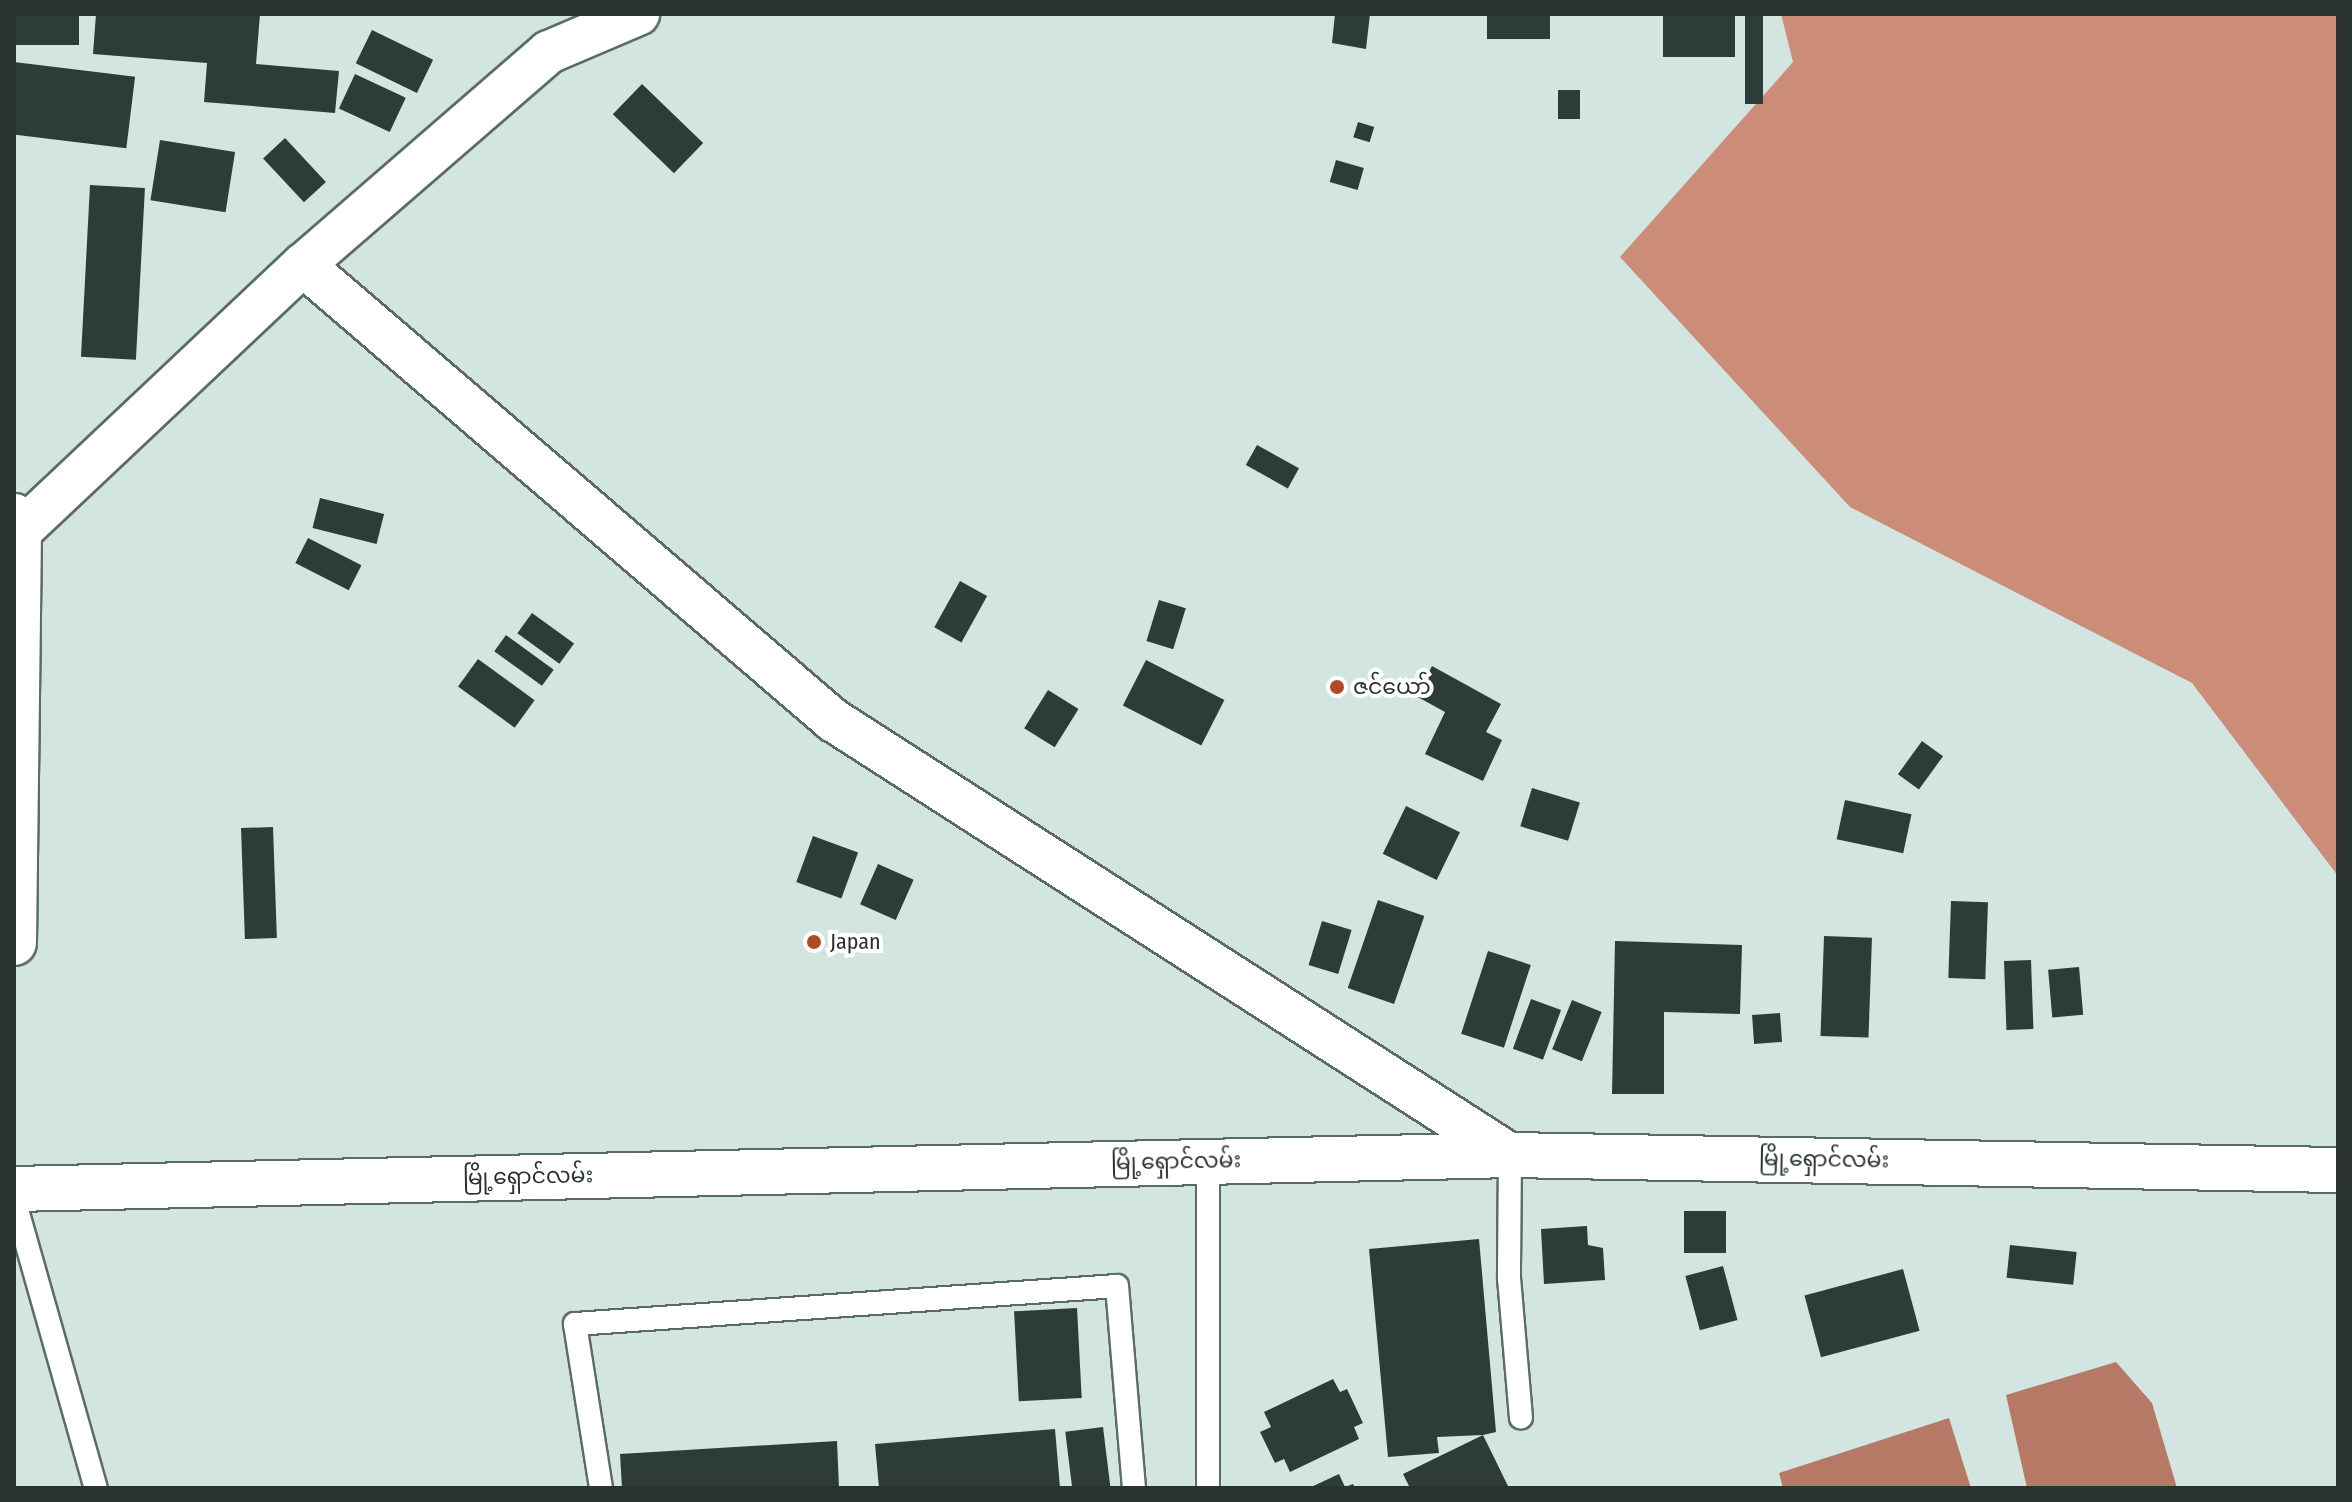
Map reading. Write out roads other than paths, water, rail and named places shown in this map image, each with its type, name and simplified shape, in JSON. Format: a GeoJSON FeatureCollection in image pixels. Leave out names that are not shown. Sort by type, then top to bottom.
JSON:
{"type":"FeatureCollection","features":[{"type":"Feature","properties":{"kind":"main road"},"geometry":{"type":"LineString","coordinates":[[14,943],[16,528]]}},
{"type":"Feature","properties":{"kind":"main road","name":"မြို့ရှောင်လမ်း"},"geometry":{"type":"LineString","coordinates":[[14,1189],[1510,1155],[2338,1170]]}},
{"type":"Feature","properties":{"kind":"street"},"geometry":{"type":"LineString","coordinates":[[16,528],[303,265],[549,52],[638,14]]}},
{"type":"Feature","properties":{"kind":"street"},"geometry":{"type":"LineString","coordinates":[[303,265],[833,720],[1510,1155]]}},
{"type":"Feature","properties":{"kind":"lane"},"geometry":{"type":"LineString","coordinates":[[1510,1155],[1509,1278],[1521,1417]]}},
{"type":"Feature","properties":{"kind":"lane"},"geometry":{"type":"LineString","coordinates":[[1208,1160],[1208,1488]]}},
{"type":"Feature","properties":{"kind":"lane"},"geometry":{"type":"LineString","coordinates":[[14,1199],[96,1488]]}},
{"type":"Feature","properties":{"kind":"lane"},"geometry":{"type":"LineString","coordinates":[[601,1488],[575,1324],[1117,1286],[1134,1488]]}},
{"type":"Feature","properties":{"kind":"place","name":"ဇင်ယော်"},"geometry":{"type":"Point","coordinates":[1337,687]}},
{"type":"Feature","properties":{"kind":"place","name":"Japan"},"geometry":{"type":"Point","coordinates":[814,942]}}]}
